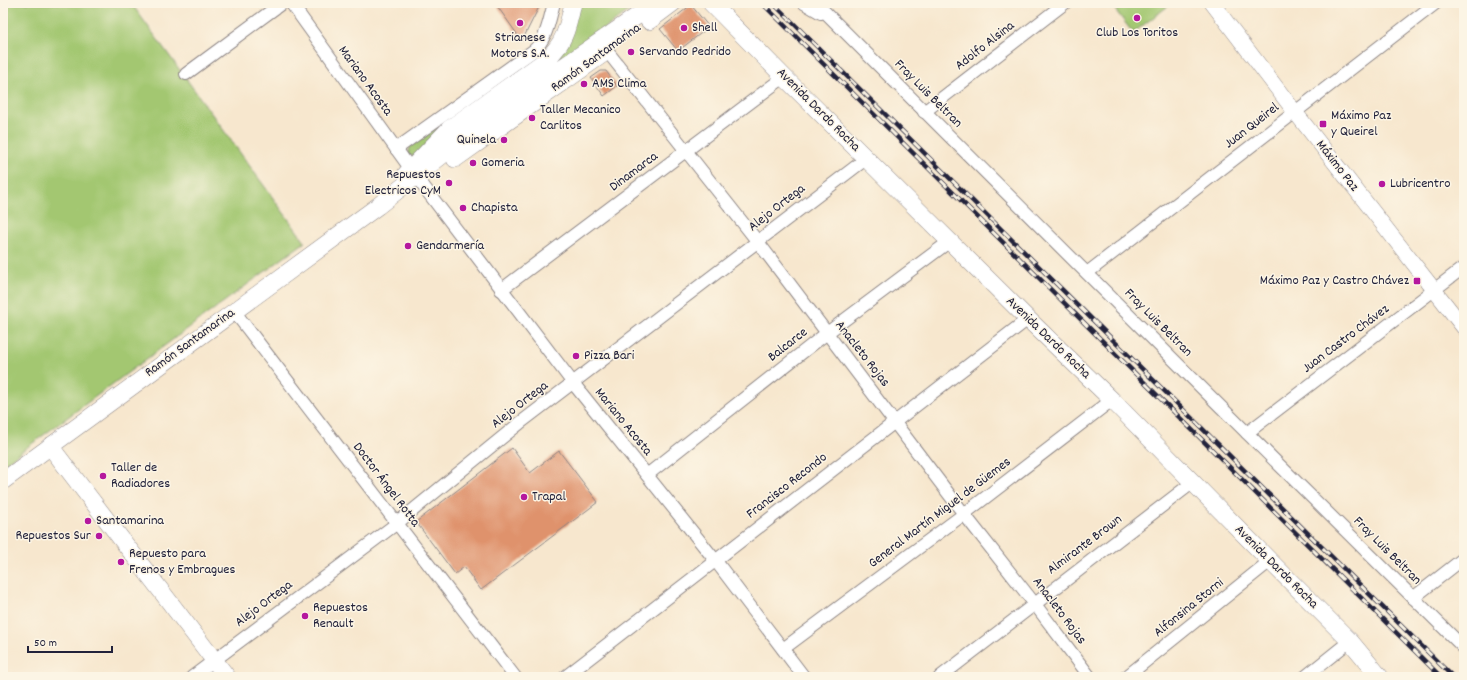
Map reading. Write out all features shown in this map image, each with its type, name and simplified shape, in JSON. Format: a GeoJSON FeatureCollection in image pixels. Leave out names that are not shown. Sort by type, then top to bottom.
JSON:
{"type":"FeatureCollection","features":[{"type":"Feature","properties":{"kind":"main road","name":"Ramón Santamarina"},"geometry":{"type":"LineString","coordinates":[[416,176],[449,128],[554,53],[565,34],[573,3]]}},
{"type":"Feature","properties":{"kind":"main road","name":"Ramón Santamarina"},"geometry":{"type":"LineString","coordinates":[[3,481],[378,206],[494,116],[656,3]]}},
{"type":"Feature","properties":{"kind":"main road","name":"Ramón Santamarina"},"geometry":{"type":"LineString","coordinates":[[416,176],[607,51],[673,3]]}},
{"type":"Feature","properties":{"kind":"main road","name":"Avenida Dardo Rocha"},"geometry":{"type":"LineString","coordinates":[[711,3],[1028,319],[1112,400],[1270,562],[1350,641],[1380,677]]}},
{"type":"Feature","properties":{"kind":"main road"},"geometry":{"type":"LineString","coordinates":[[50,446],[227,677]]}},
{"type":"Feature","properties":{"kind":"street"},"geometry":{"type":"LineString","coordinates":[[186,74],[282,3]]}},
{"type":"Feature","properties":{"kind":"street","name":"Mariano Acosta"},"geometry":{"type":"LineString","coordinates":[[291,3],[396,149],[501,290],[573,383],[715,560],[804,677]]}},
{"type":"Feature","properties":{"kind":"street"},"geometry":{"type":"LineString","coordinates":[[396,149],[527,56],[540,45],[544,37],[554,3]]}},
{"type":"Feature","properties":{"kind":"street","name":"Fray Luis Beltran"},"geometry":{"type":"LineString","coordinates":[[804,3],[831,19]]}},
{"type":"Feature","properties":{"kind":"street","name":"Fray Luis Beltran"},"geometry":{"type":"LineString","coordinates":[[816,3],[1464,648]]}},
{"type":"Feature","properties":{"kind":"street","name":"Adolfo Alsina"},"geometry":{"type":"LineString","coordinates":[[924,112],[1065,3]]}},
{"type":"Feature","properties":{"kind":"street","name":"Máximo Paz"},"geometry":{"type":"LineString","coordinates":[[1212,3],[1294,112],[1464,328]]}},
{"type":"Feature","properties":{"kind":"street","name":"Juan Queirel"},"geometry":{"type":"LineString","coordinates":[[1087,273],[1436,3]]}},
{"type":"Feature","properties":{"kind":"street","name":"Anacleto Rojas"},"geometry":{"type":"LineString","coordinates":[[607,51],[758,242],[964,514],[1090,677]]}},
{"type":"Feature","properties":{"kind":"street","name":"Dinamarca"},"geometry":{"type":"LineString","coordinates":[[501,290],[784,77]]}},
{"type":"Feature","properties":{"kind":"street","name":"Alejo Ortega"},"geometry":{"type":"LineString","coordinates":[[192,677],[396,524],[520,423],[867,158]]}},
{"type":"Feature","properties":{"kind":"street","name":"Balcarce"},"geometry":{"type":"LineString","coordinates":[[647,475],[827,333],[950,240]]}},
{"type":"Feature","properties":{"kind":"street","name":"Juan Castro Chávez"},"geometry":{"type":"LineString","coordinates":[[1247,433],[1464,267]]}},
{"type":"Feature","properties":{"kind":"street","name":"Doctor Ángel Rotta"},"geometry":{"type":"LineString","coordinates":[[234,311],[514,677]]}},
{"type":"Feature","properties":{"kind":"street","name":"Francisco Recondo"},"geometry":{"type":"LineString","coordinates":[[565,677],[1028,319]]}},
{"type":"Feature","properties":{"kind":"street","name":"General Martín Miguel de Güemes"},"geometry":{"type":"LineString","coordinates":[[783,649],[964,514],[1112,400]]}},
{"type":"Feature","properties":{"kind":"street","name":"Almirante Brown"},"geometry":{"type":"LineString","coordinates":[[940,677],[1034,603],[1192,483]]}},
{"type":"Feature","properties":{"kind":"street"},"geometry":{"type":"LineString","coordinates":[[1413,598],[1464,558]]}},
{"type":"Feature","properties":{"kind":"street","name":"Alfonsina Storni"},"geometry":{"type":"LineString","coordinates":[[1126,677],[1270,562]]}},
{"type":"Feature","properties":{"kind":"street"},"geometry":{"type":"LineString","coordinates":[[1305,677],[1350,641]]}},
{"type":"Feature","properties":{"kind":"green space"},"geometry":{"type":"Polygon","coordinates":[[[3,3],[131,3],[305,242],[3,465],[3,3]]]}},
{"type":"Feature","properties":{"kind":"green space"},"geometry":{"type":"Polygon","coordinates":[[[578,3],[639,3],[550,70],[578,3]]]}},
{"type":"Feature","properties":{"kind":"green space","name":"Club Los Toritos"},"geometry":{"type":"Polygon","coordinates":[[[1110,3],[1172,3],[1133,33],[1110,3]]]}},
{"type":"Feature","properties":{"kind":"green space"},"geometry":{"type":"Polygon","coordinates":[[[443,123],[416,156],[408,156],[410,147],[443,123]]]}},
{"type":"Feature","properties":{"kind":"building","name":"Strianese Motors S.A."},"geometry":{"type":"Polygon","coordinates":[[[495,3],[538,3],[540,5],[522,41],[495,3]]]}},
{"type":"Feature","properties":{"kind":"building","name":"Shell"},"geometry":{"type":"Polygon","coordinates":[[[691,5],[709,27],[678,51],[660,29],[691,5]]]}},
{"type":"Feature","properties":{"kind":"building"},"geometry":{"type":"Polygon","coordinates":[[[601,71],[606,71],[617,86],[604,96],[591,78],[601,71]]]}},
{"type":"Feature","properties":{"kind":"building"},"geometry":{"type":"Polygon","coordinates":[[[512,448],[530,473],[559,451],[598,502],[481,590],[464,567],[455,574],[416,522],[512,448]]]}},
{"type":"Feature","properties":{"kind":"railway"},"geometry":{"type":"LineString","coordinates":[[762,3],[1441,677]]}},
{"type":"Feature","properties":{"kind":"railway"},"geometry":{"type":"LineString","coordinates":[[773,3],[1453,677]]}},
{"type":"Feature","properties":{"kind":"place","name":"Club Los Toritos"},"geometry":{"type":"Point","coordinates":[1137,18]}},
{"type":"Feature","properties":{"kind":"place","name":"Strianese Motors S.A."},"geometry":{"type":"Point","coordinates":[520,23]}},
{"type":"Feature","properties":{"kind":"place","name":"Shell"},"geometry":{"type":"Point","coordinates":[684,28]}},
{"type":"Feature","properties":{"kind":"place","name":"Servando Pedrido"},"geometry":{"type":"Point","coordinates":[631,52]}},
{"type":"Feature","properties":{"kind":"place","name":"AMS Clima"},"geometry":{"type":"Point","coordinates":[584,84]}},
{"type":"Feature","properties":{"kind":"place","name":"Taller Mecanico Carlitos"},"geometry":{"type":"Point","coordinates":[532,118]}},
{"type":"Feature","properties":{"kind":"place","name":"Máximo Paz y Queirel"},"geometry":{"type":"Point","coordinates":[1323,124]}},
{"type":"Feature","properties":{"kind":"place","name":"Quinela"},"geometry":{"type":"Point","coordinates":[504,140]}},
{"type":"Feature","properties":{"kind":"place","name":"Gomeria"},"geometry":{"type":"Point","coordinates":[473,163]}},
{"type":"Feature","properties":{"kind":"place","name":"Repuestos Electricos CyM"},"geometry":{"type":"Point","coordinates":[449,183]}},
{"type":"Feature","properties":{"kind":"place","name":"Lubricentro"},"geometry":{"type":"Point","coordinates":[1382,184]}},
{"type":"Feature","properties":{"kind":"place","name":"Chapista"},"geometry":{"type":"Point","coordinates":[463,208]}},
{"type":"Feature","properties":{"kind":"place","name":"Gendarmería"},"geometry":{"type":"Point","coordinates":[408,246]}},
{"type":"Feature","properties":{"kind":"place","name":"Máximo Paz y Castro Chávez"},"geometry":{"type":"Point","coordinates":[1417,281]}},
{"type":"Feature","properties":{"kind":"place","name":"Pizza Bari"},"geometry":{"type":"Point","coordinates":[576,356]}},
{"type":"Feature","properties":{"kind":"place","name":"Taller de Radiadores"},"geometry":{"type":"Point","coordinates":[103,476]}},
{"type":"Feature","properties":{"kind":"place","name":"Trapal"},"geometry":{"type":"Point","coordinates":[524,497]}},
{"type":"Feature","properties":{"kind":"place","name":"Santamarina"},"geometry":{"type":"Point","coordinates":[88,521]}},
{"type":"Feature","properties":{"kind":"place","name":"Repuestos Sur"},"geometry":{"type":"Point","coordinates":[99,536]}},
{"type":"Feature","properties":{"kind":"place","name":"Repuesto para Frenos y Embragues"},"geometry":{"type":"Point","coordinates":[121,562]}},
{"type":"Feature","properties":{"kind":"place","name":"Repuestos Renault"},"geometry":{"type":"Point","coordinates":[305,616]}}]}
